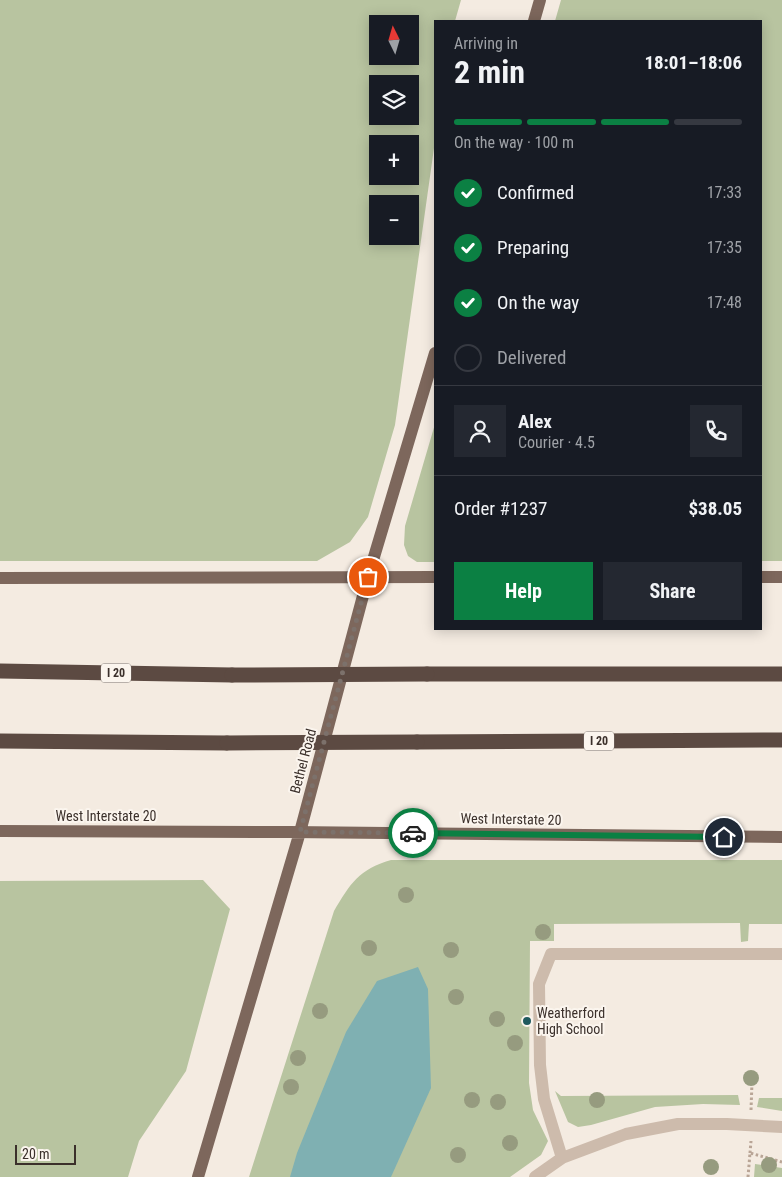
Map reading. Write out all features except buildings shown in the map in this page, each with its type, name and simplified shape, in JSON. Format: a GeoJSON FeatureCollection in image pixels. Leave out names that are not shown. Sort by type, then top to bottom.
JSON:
{"type":"FeatureCollection","features":[{"type":"Feature","properties":{"kind":"highway","name":"I 20"},"geometry":{"type":"LineString","coordinates":[[0,671],[232,675],[782,674]]}},
{"type":"Feature","properties":{"kind":"highway","name":"I 20"},"geometry":{"type":"LineString","coordinates":[[0,741],[227,743],[782,740]]}},
{"type":"Feature","properties":{"kind":"main road"},"geometry":{"type":"LineString","coordinates":[[534,20],[540,0]]}},
{"type":"Feature","properties":{"kind":"main road","name":"Bethel Road"},"geometry":{"type":"LineString","coordinates":[[198,1177],[300,832],[368,577],[434,356]]}},
{"type":"Feature","properties":{"kind":"main road"},"geometry":{"type":"LineString","coordinates":[[0,578],[434,577]]}},
{"type":"Feature","properties":{"kind":"main road"},"geometry":{"type":"LineString","coordinates":[[762,577],[782,577]]}},
{"type":"Feature","properties":{"kind":"main road","name":"West Interstate 20"},"geometry":{"type":"LineString","coordinates":[[0,830],[782,837]]}},
{"type":"Feature","properties":{"kind":"lane"},"geometry":{"type":"LineString","coordinates":[[562,1158],[544,1099],[540,1065],[539,984],[551,954],[782,954]]}},
{"type":"Feature","properties":{"kind":"lane"},"geometry":{"type":"LineString","coordinates":[[535,1177],[562,1158],[626,1134],[678,1124],[782,1127]]}},
{"type":"Feature","properties":{"kind":"path"},"geometry":{"type":"LineString","coordinates":[[748,1177],[750,1153],[782,1162]]}},
{"type":"Feature","properties":{"kind":"green space"},"geometry":{"type":"Polygon","coordinates":[[[0,0],[461,0],[455,20],[434,20],[434,148],[395,425],[368,517],[350,542],[317,561],[0,561],[0,0]]]}},
{"type":"Feature","properties":{"kind":"green space"},"geometry":{"type":"Polygon","coordinates":[[[561,0],[782,0],[782,561],[762,561],[762,20],[555,20],[561,0]]]}},
{"type":"Feature","properties":{"kind":"green space"},"geometry":{"type":"Polygon","coordinates":[[[434,427],[434,562],[417,562],[408,556],[404,545],[405,526],[434,427]]]}},
{"type":"Feature","properties":{"kind":"green space"},"geometry":{"type":"Polygon","coordinates":[[[391,860],[782,860],[782,924],[749,924],[748,941],[741,942],[740,923],[554,924],[554,941],[530,941],[529,1083],[533,1110],[548,1141],[541,1155],[510,1177],[249,1177],[334,911],[356,879],[371,868],[391,860]]]}},
{"type":"Feature","properties":{"kind":"green space"},"geometry":{"type":"Polygon","coordinates":[[[203,880],[230,909],[186,1071],[139,1141],[128,1177],[0,1177],[0,881],[203,880]]]}},
{"type":"Feature","properties":{"kind":"green space"},"geometry":{"type":"Polygon","coordinates":[[[555,1091],[561,1096],[738,1095],[740,1105],[703,1104],[655,1107],[578,1127],[568,1122],[555,1091]]]}},
{"type":"Feature","properties":{"kind":"green space"},"geometry":{"type":"Polygon","coordinates":[[[759,1098],[782,1098],[782,1111],[757,1107],[759,1098]]]}},
{"type":"Feature","properties":{"kind":"green space"},"geometry":{"type":"Polygon","coordinates":[[[755,1164],[782,1168],[782,1177],[754,1177],[755,1164]]]}},
{"type":"Feature","properties":{"kind":"water"},"geometry":{"type":"Polygon","coordinates":[[[418,967],[428,989],[431,1088],[391,1177],[290,1177],[297,1153],[346,1032],[377,981],[418,967]]]}},
{"type":"Feature","properties":{"kind":"way so far"},"geometry":{"type":"LineString","coordinates":[[368,577],[300,832],[413,833]]}},
{"type":"Feature","properties":{"kind":"place","name":"Weatherford High School"},"geometry":{"type":"Point","coordinates":[527,1021]}},
{"type":"Feature","properties":{"kind":"route"},"geometry":{"type":"LineString","coordinates":[[413,833],[724,837]]}}]}
